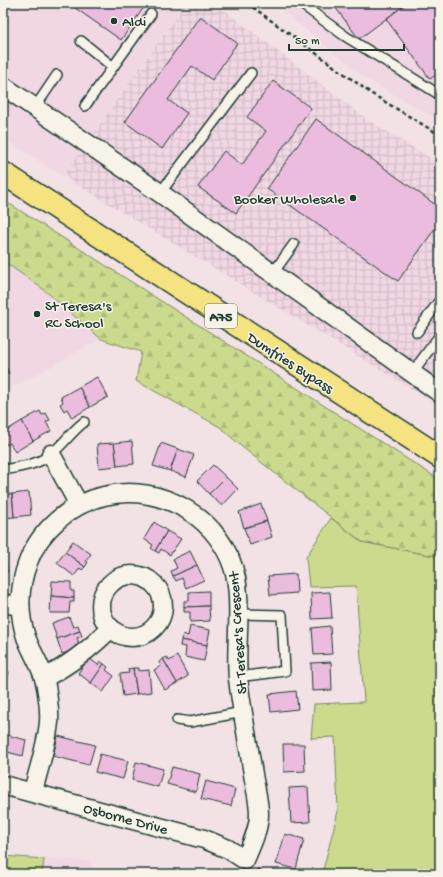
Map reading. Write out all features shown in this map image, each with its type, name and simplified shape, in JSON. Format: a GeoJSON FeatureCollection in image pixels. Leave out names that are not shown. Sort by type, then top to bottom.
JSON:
{"type":"FeatureCollection","features":[{"type":"Feature","properties":{"kind":"highway","name":"Dumfries Bypass"},"geometry":{"type":"LineString","coordinates":[[3,173],[440,457]]}},
{"type":"Feature","properties":{"kind":"street"},"geometry":{"type":"LineString","coordinates":[[3,86],[34,109],[160,193],[440,393]]}},
{"type":"Feature","properties":{"kind":"street"},"geometry":{"type":"LineString","coordinates":[[51,454],[79,505]]}},
{"type":"Feature","properties":{"kind":"street","name":"St Teresa's Crescent"},"geometry":{"type":"LineString","coordinates":[[33,792],[49,721],[44,678],[12,605],[36,547],[54,523],[79,505],[104,496],[133,493],[163,498],[190,511],[214,532],[230,558],[236,579],[238,677],[259,815],[246,860]]}},
{"type":"Feature","properties":{"kind":"street"},"geometry":{"type":"LineString","coordinates":[[44,678],[63,668],[94,645],[111,628]]}},
{"type":"Feature","properties":{"kind":"street","name":"Osborne Drive"},"geometry":{"type":"LineString","coordinates":[[3,785],[204,839],[228,849],[246,860]]}},
{"type":"Feature","properties":{"kind":"lane"},"geometry":{"type":"LineString","coordinates":[[300,3],[345,36],[440,95]]}},
{"type":"Feature","properties":{"kind":"lane"},"geometry":{"type":"LineString","coordinates":[[85,106],[152,14]]}},
{"type":"Feature","properties":{"kind":"lane"},"geometry":{"type":"LineString","coordinates":[[81,42],[113,67]]}},
{"type":"Feature","properties":{"kind":"lane"},"geometry":{"type":"LineString","coordinates":[[160,193],[252,73]]}},
{"type":"Feature","properties":{"kind":"lane"},"geometry":{"type":"LineString","coordinates":[[34,109],[57,75]]}},
{"type":"Feature","properties":{"kind":"lane"},"geometry":{"type":"LineString","coordinates":[[273,273],[294,244]]}},
{"type":"Feature","properties":{"kind":"lane"},"geometry":{"type":"LineString","coordinates":[[417,332],[440,300]]}},
{"type":"Feature","properties":{"kind":"lane"},"geometry":{"type":"LineString","coordinates":[[412,373],[440,335]]}},
{"type":"Feature","properties":{"kind":"lane"},"geometry":{"type":"LineString","coordinates":[[3,470],[37,462],[51,454],[74,430],[84,422]]}},
{"type":"Feature","properties":{"kind":"lane"},"geometry":{"type":"LineString","coordinates":[[237,614],[282,616],[285,671],[238,677]]}},
{"type":"Feature","properties":{"kind":"lane"},"geometry":{"type":"LineString","coordinates":[[177,720],[190,722],[243,712]]}},
{"type":"Feature","properties":{"kind":"path"},"geometry":{"type":"LineString","coordinates":[[247,3],[372,94],[440,135]]}},
{"type":"Feature","properties":{"kind":"shaded area"},"geometry":{"type":"Polygon","coordinates":[[[3,3],[186,3],[63,176],[3,139],[3,3]]]}},
{"type":"Feature","properties":{"kind":"shaded area"},"geometry":{"type":"Polygon","coordinates":[[[186,3],[215,3],[368,120],[440,164],[440,406],[63,176],[186,3]]]}},
{"type":"Feature","properties":{"kind":"shaded area"},"geometry":{"type":"Polygon","coordinates":[[[273,3],[440,3],[440,121],[366,79],[273,3]]]}},
{"type":"Feature","properties":{"kind":"shaded area","name":"St Teresa's RC School"},"geometry":{"type":"Polygon","coordinates":[[[3,261],[43,289],[101,339],[3,393],[3,261]]]}},
{"type":"Feature","properties":{"kind":"shaded area"},"geometry":{"type":"Polygon","coordinates":[[[3,856],[90,861],[97,874],[3,874],[3,856]]]}},
{"type":"Feature","properties":{"kind":"green space"},"geometry":{"type":"Polygon","coordinates":[[[3,201],[440,480],[440,557],[362,542],[242,447],[220,427],[136,381],[141,352],[101,339],[43,289],[3,261],[3,201]]]}},
{"type":"Feature","properties":{"kind":"green space"},"geometry":{"type":"Polygon","coordinates":[[[331,518],[362,542],[440,557],[440,874],[322,874],[338,811],[335,737],[311,738],[314,704],[364,702],[356,586],[309,587],[306,557],[331,518]]]}},
{"type":"Feature","properties":{"kind":"green space"},"geometry":{"type":"Polygon","coordinates":[[[3,856],[44,859],[42,874],[3,874],[3,856]]]}},
{"type":"Feature","properties":{"kind":"building","name":"Aldi"},"geometry":{"type":"Polygon","coordinates":[[[68,3],[147,3],[121,40],[68,3]]]}},
{"type":"Feature","properties":{"kind":"building"},"geometry":{"type":"Polygon","coordinates":[[[332,3],[407,3],[359,39],[332,3]]]}},
{"type":"Feature","properties":{"kind":"building"},"geometry":{"type":"Polygon","coordinates":[[[407,3],[440,4],[440,72],[430,79],[386,19],[407,3]]]}},
{"type":"Feature","properties":{"kind":"building"},"geometry":{"type":"Polygon","coordinates":[[[200,16],[237,43],[212,80],[192,66],[168,100],[187,113],[162,149],[125,122],[200,16]]]}},
{"type":"Feature","properties":{"kind":"building"},"geometry":{"type":"Polygon","coordinates":[[[273,81],[311,108],[236,213],[198,187],[224,151],[242,165],[266,131],[247,117],[273,81]]]}},
{"type":"Feature","properties":{"kind":"building","name":"Booker Wholesale"},"geometry":{"type":"Polygon","coordinates":[[[316,119],[440,208],[440,230],[436,227],[398,281],[267,189],[316,119]]]}},
{"type":"Feature","properties":{"kind":"building"},"geometry":{"type":"Polygon","coordinates":[[[3,362],[9,373],[3,376],[3,362]]]}},
{"type":"Feature","properties":{"kind":"building"},"geometry":{"type":"Polygon","coordinates":[[[97,377],[108,397],[90,407],[79,387],[97,377]]]}},
{"type":"Feature","properties":{"kind":"building"},"geometry":{"type":"Polygon","coordinates":[[[79,387],[90,407],[72,418],[67,409],[64,411],[60,404],[63,402],[61,397],[79,387]]]}},
{"type":"Feature","properties":{"kind":"building"},"geometry":{"type":"Polygon","coordinates":[[[40,411],[42,415],[46,413],[50,420],[46,422],[51,431],[33,441],[22,421],[40,411]]]}},
{"type":"Feature","properties":{"kind":"building"},"geometry":{"type":"Polygon","coordinates":[[[22,421],[33,441],[15,452],[10,443],[7,445],[3,439],[6,436],[4,432],[22,421]]]}},
{"type":"Feature","properties":{"kind":"building"},"geometry":{"type":"Polygon","coordinates":[[[132,441],[134,464],[117,466],[114,443],[132,441]]]}},
{"type":"Feature","properties":{"kind":"building"},"geometry":{"type":"Polygon","coordinates":[[[114,443],[117,466],[99,468],[97,444],[114,443]]]}},
{"type":"Feature","properties":{"kind":"building"},"geometry":{"type":"Polygon","coordinates":[[[161,443],[178,449],[170,471],[153,466],[161,443]]]}},
{"type":"Feature","properties":{"kind":"building"},"geometry":{"type":"Polygon","coordinates":[[[178,449],[194,455],[186,477],[170,471],[178,449]]]}},
{"type":"Feature","properties":{"kind":"building"},"geometry":{"type":"Polygon","coordinates":[[[213,465],[226,477],[209,494],[197,481],[213,465]]]}},
{"type":"Feature","properties":{"kind":"building"},"geometry":{"type":"Polygon","coordinates":[[[226,477],[238,489],[222,506],[209,494],[226,477]]]}},
{"type":"Feature","properties":{"kind":"building"},"geometry":{"type":"Polygon","coordinates":[[[29,492],[31,515],[14,517],[12,494],[29,492]]]}},
{"type":"Feature","properties":{"kind":"building"},"geometry":{"type":"Polygon","coordinates":[[[3,494],[12,494],[14,517],[3,518],[3,494]]]}},
{"type":"Feature","properties":{"kind":"building"},"geometry":{"type":"Polygon","coordinates":[[[261,504],[267,521],[244,528],[239,512],[261,504]]]}},
{"type":"Feature","properties":{"kind":"building"},"geometry":{"type":"Polygon","coordinates":[[[267,521],[272,537],[250,545],[244,528],[267,521]]]}},
{"type":"Feature","properties":{"kind":"building"},"geometry":{"type":"Polygon","coordinates":[[[154,522],[167,531],[155,551],[151,548],[153,545],[144,539],[154,522]]]}},
{"type":"Feature","properties":{"kind":"building"},"geometry":{"type":"Polygon","coordinates":[[[167,531],[181,539],[170,555],[161,549],[159,553],[155,551],[167,531]]]}},
{"type":"Feature","properties":{"kind":"building"},"geometry":{"type":"Polygon","coordinates":[[[73,541],[91,554],[86,561],[88,562],[85,567],[65,552],[73,541]]]}},
{"type":"Feature","properties":{"kind":"building"},"geometry":{"type":"Polygon","coordinates":[[[3,549],[5,549],[7,572],[3,573],[3,549]]]}},
{"type":"Feature","properties":{"kind":"building"},"geometry":{"type":"Polygon","coordinates":[[[190,551],[197,565],[173,576],[171,571],[177,568],[173,559],[190,551]]]}},
{"type":"Feature","properties":{"kind":"building"},"geometry":{"type":"Polygon","coordinates":[[[65,552],[85,567],[82,570],[80,568],[74,576],[57,563],[65,552]]]}},
{"type":"Feature","properties":{"kind":"building"},"geometry":{"type":"Polygon","coordinates":[[[197,565],[204,580],[186,588],[182,578],[176,581],[173,576],[197,565]]]}},
{"type":"Feature","properties":{"kind":"building"},"geometry":{"type":"Polygon","coordinates":[[[296,574],[297,593],[270,595],[268,576],[296,574]]]}},
{"type":"Feature","properties":{"kind":"building"},"geometry":{"type":"Polygon","coordinates":[[[52,581],[71,582],[71,591],[74,591],[74,598],[51,596],[52,581]]]}},
{"type":"Feature","properties":{"kind":"building"},"geometry":{"type":"Polygon","coordinates":[[[209,591],[209,606],[184,607],[184,601],[189,601],[189,592],[209,591]]]}},
{"type":"Feature","properties":{"kind":"building"},"geometry":{"type":"Polygon","coordinates":[[[330,592],[332,618],[312,619],[311,593],[330,592]]]}},
{"type":"Feature","properties":{"kind":"building"},"geometry":{"type":"Polygon","coordinates":[[[51,596],[74,598],[74,602],[70,602],[69,613],[50,613],[51,596]]]}},
{"type":"Feature","properties":{"kind":"building"},"geometry":{"type":"Polygon","coordinates":[[[209,606],[210,621],[190,622],[190,612],[184,612],[184,607],[209,606]]]}},
{"type":"Feature","properties":{"kind":"building"},"geometry":{"type":"Polygon","coordinates":[[[69,617],[73,627],[78,625],[80,631],[57,639],[52,623],[69,617]]]}},
{"type":"Feature","properties":{"kind":"building"},"geometry":{"type":"Polygon","coordinates":[[[190,626],[210,630],[207,645],[181,640],[183,634],[188,636],[190,626]]]}},
{"type":"Feature","properties":{"kind":"building"},"geometry":{"type":"Polygon","coordinates":[[[330,626],[332,654],[314,655],[312,628],[330,626]]]}},
{"type":"Feature","properties":{"kind":"building"},"geometry":{"type":"Polygon","coordinates":[[[80,631],[82,636],[77,638],[81,648],[62,654],[57,639],[80,631]]]}},
{"type":"Feature","properties":{"kind":"building"},"geometry":{"type":"Polygon","coordinates":[[[181,640],[207,645],[204,661],[185,657],[186,647],[180,646],[181,640]]]}},
{"type":"Feature","properties":{"kind":"building"},"geometry":{"type":"Polygon","coordinates":[[[177,656],[188,676],[177,683],[163,659],[167,657],[169,661],[177,656]]]}},
{"type":"Feature","properties":{"kind":"building"},"geometry":{"type":"Polygon","coordinates":[[[89,658],[98,665],[100,661],[104,664],[91,683],[78,673],[89,658]]]}},
{"type":"Feature","properties":{"kind":"building"},"geometry":{"type":"Polygon","coordinates":[[[163,659],[177,683],[165,690],[154,670],[161,666],[159,662],[163,659]]]}},
{"type":"Feature","properties":{"kind":"building"},"geometry":{"type":"Polygon","coordinates":[[[331,662],[332,690],[312,691],[311,663],[331,662]]]}},
{"type":"Feature","properties":{"kind":"building"},"geometry":{"type":"Polygon","coordinates":[[[104,664],[108,667],[106,670],[114,676],[103,692],[91,683],[104,664]]]}},
{"type":"Feature","properties":{"kind":"building"},"geometry":{"type":"Polygon","coordinates":[[[133,668],[137,694],[123,696],[120,674],[129,673],[128,669],[133,668]]]}},
{"type":"Feature","properties":{"kind":"building"},"geometry":{"type":"Polygon","coordinates":[[[133,668],[139,668],[139,671],[149,670],[151,692],[137,694],[133,668]]]}},
{"type":"Feature","properties":{"kind":"building"},"geometry":{"type":"Polygon","coordinates":[[[3,671],[9,672],[3,697],[3,671]]]}},
{"type":"Feature","properties":{"kind":"building"},"geometry":{"type":"Polygon","coordinates":[[[296,691],[298,709],[271,712],[269,694],[296,691]]]}},
{"type":"Feature","properties":{"kind":"building"},"geometry":{"type":"Polygon","coordinates":[[[3,734],[26,740],[23,756],[3,751],[3,734]]]}},
{"type":"Feature","properties":{"kind":"building"},"geometry":{"type":"Polygon","coordinates":[[[58,736],[95,745],[89,765],[53,756],[58,736]]]}},
{"type":"Feature","properties":{"kind":"building"},"geometry":{"type":"Polygon","coordinates":[[[283,744],[304,744],[305,771],[284,772],[283,744]]]}},
{"type":"Feature","properties":{"kind":"building"},"geometry":{"type":"Polygon","coordinates":[[[100,754],[128,761],[123,779],[95,772],[100,754]]]}},
{"type":"Feature","properties":{"kind":"building"},"geometry":{"type":"Polygon","coordinates":[[[136,762],[163,769],[158,787],[132,780],[136,762]]]}},
{"type":"Feature","properties":{"kind":"building"},"geometry":{"type":"Polygon","coordinates":[[[172,767],[200,774],[196,792],[167,784],[172,767]]]}},
{"type":"Feature","properties":{"kind":"building"},"geometry":{"type":"Polygon","coordinates":[[[206,781],[235,789],[231,806],[201,799],[206,781]]]}},
{"type":"Feature","properties":{"kind":"building"},"geometry":{"type":"Polygon","coordinates":[[[308,787],[310,822],[291,823],[289,788],[308,787]]]}},
{"type":"Feature","properties":{"kind":"building"},"geometry":{"type":"Polygon","coordinates":[[[285,834],[304,839],[296,869],[276,864],[285,834]]]}},
{"type":"Feature","properties":{"kind":"place","name":"Aldi"},"geometry":{"type":"Point","coordinates":[114,21]}},
{"type":"Feature","properties":{"kind":"place","name":"Booker Wholesale"},"geometry":{"type":"Point","coordinates":[353,198]}},
{"type":"Feature","properties":{"kind":"place","name":"St Teresa's RC School"},"geometry":{"type":"Point","coordinates":[37,314]}}]}
